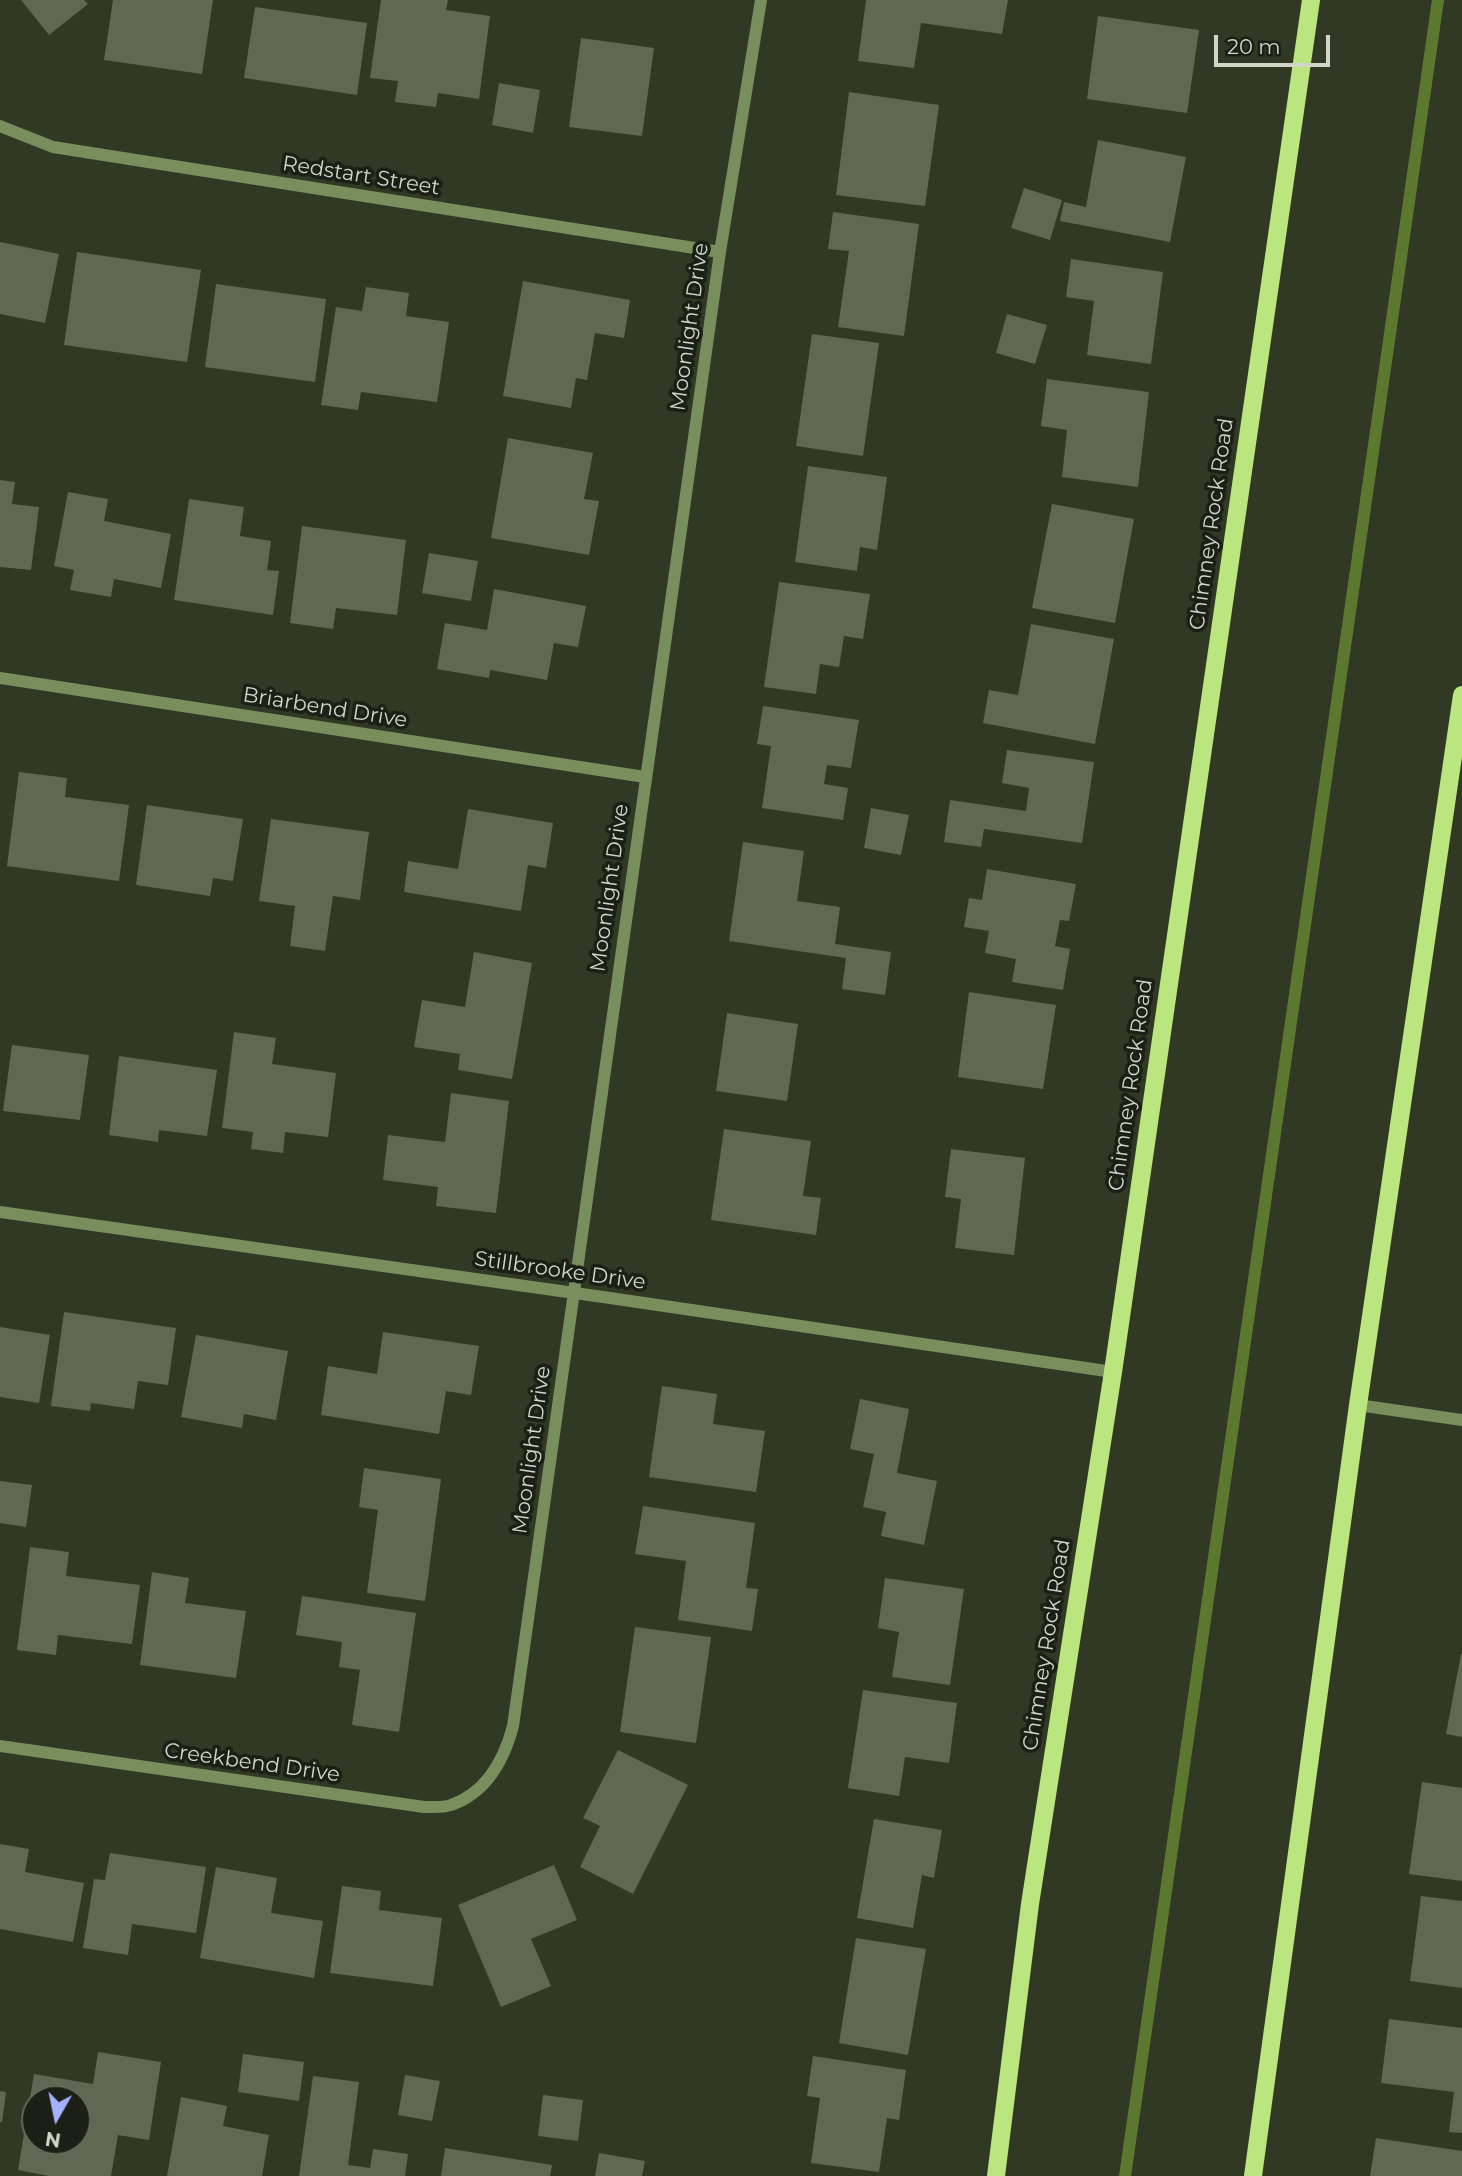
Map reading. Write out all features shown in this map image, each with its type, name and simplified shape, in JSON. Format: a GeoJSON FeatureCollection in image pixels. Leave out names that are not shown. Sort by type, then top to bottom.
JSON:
{"type":"FeatureCollection","features":[{"type":"Feature","properties":{"kind":"main road","name":"Chimney Rock Road"},"geometry":{"type":"LineString","coordinates":[[996,2176],[1030,1903],[1113,1372],[1311,0]]}},
{"type":"Feature","properties":{"kind":"main road"},"geometry":{"type":"LineString","coordinates":[[1253,2176],[1358,1405],[1462,695]]}},
{"type":"Feature","properties":{"kind":"street","name":"Moonlight Drive"},"geometry":{"type":"LineString","coordinates":[[490,1778],[507,1750],[513,1726],[720,252],[761,0]]}},
{"type":"Feature","properties":{"kind":"street","name":"Redstart Street"},"geometry":{"type":"LineString","coordinates":[[0,126],[53,148],[720,252]]}},
{"type":"Feature","properties":{"kind":"street","name":"Briarbend Drive"},"geometry":{"type":"LineString","coordinates":[[0,678],[645,777]]}},
{"type":"Feature","properties":{"kind":"street","name":"Stillbrooke Drive"},"geometry":{"type":"LineString","coordinates":[[0,1212],[572,1292],[1113,1372]]}},
{"type":"Feature","properties":{"kind":"street"},"geometry":{"type":"LineString","coordinates":[[1358,1405],[1462,1420]]}},
{"type":"Feature","properties":{"kind":"street","name":"Creekbend Drive"},"geometry":{"type":"LineString","coordinates":[[0,1746],[424,1807],[450,1806],[474,1792],[490,1778]]}},
{"type":"Feature","properties":{"kind":"building"},"geometry":{"type":"Polygon","coordinates":[[[21,0],[84,0],[88,4],[49,35],[21,0]]]}},
{"type":"Feature","properties":{"kind":"building"},"geometry":{"type":"Polygon","coordinates":[[[113,0],[213,0],[202,74],[104,60],[113,0]]]}},
{"type":"Feature","properties":{"kind":"building"},"geometry":{"type":"Polygon","coordinates":[[[381,0],[448,0],[446,10],[490,16],[479,99],[438,93],[436,107],[395,102],[398,81],[370,78],[381,0]]]}},
{"type":"Feature","properties":{"kind":"building"},"geometry":{"type":"Polygon","coordinates":[[[866,0],[1008,0],[1002,34],[921,23],[914,68],[858,61],[866,0]]]}},
{"type":"Feature","properties":{"kind":"building"},"geometry":{"type":"Polygon","coordinates":[[[255,7],[367,23],[357,95],[244,78],[255,7]]]}},
{"type":"Feature","properties":{"kind":"building"},"geometry":{"type":"Polygon","coordinates":[[[1098,16],[1199,30],[1187,113],[1087,99],[1098,16]]]}},
{"type":"Feature","properties":{"kind":"building"},"geometry":{"type":"Polygon","coordinates":[[[581,38],[654,48],[642,136],[569,127],[581,38]]]}},
{"type":"Feature","properties":{"kind":"building"},"geometry":{"type":"Polygon","coordinates":[[[499,83],[540,90],[533,133],[492,125],[499,83]]]}},
{"type":"Feature","properties":{"kind":"building"},"geometry":{"type":"Polygon","coordinates":[[[849,92],[939,105],[925,206],[836,195],[849,92]]]}},
{"type":"Feature","properties":{"kind":"building"},"geometry":{"type":"Polygon","coordinates":[[[1098,140],[1186,157],[1170,242],[1060,221],[1064,202],[1086,207],[1098,140]]]}},
{"type":"Feature","properties":{"kind":"building"},"geometry":{"type":"Polygon","coordinates":[[[1024,188],[1062,200],[1050,240],[1011,228],[1024,188]]]}},
{"type":"Feature","properties":{"kind":"building"},"geometry":{"type":"Polygon","coordinates":[[[833,212],[919,224],[904,336],[838,327],[849,251],[828,249],[833,212]]]}},
{"type":"Feature","properties":{"kind":"building"},"geometry":{"type":"Polygon","coordinates":[[[0,242],[59,254],[45,323],[0,314],[0,242]]]}},
{"type":"Feature","properties":{"kind":"building"},"geometry":{"type":"Polygon","coordinates":[[[77,252],[201,270],[187,362],[64,345],[77,252]]]}},
{"type":"Feature","properties":{"kind":"building"},"geometry":{"type":"Polygon","coordinates":[[[1071,259],[1163,272],[1151,364],[1087,355],[1094,301],[1066,297],[1071,259]]]}},
{"type":"Feature","properties":{"kind":"building"},"geometry":{"type":"Polygon","coordinates":[[[523,281],[630,300],[624,338],[595,333],[587,380],[576,378],[571,408],[503,396],[523,281]]]}},
{"type":"Feature","properties":{"kind":"building"},"geometry":{"type":"Polygon","coordinates":[[[216,284],[326,299],[315,382],[205,367],[216,284]]]}},
{"type":"Feature","properties":{"kind":"building"},"geometry":{"type":"Polygon","coordinates":[[[366,287],[409,293],[406,316],[449,322],[437,402],[361,392],[358,410],[321,405],[336,307],[362,311],[366,287]]]}},
{"type":"Feature","properties":{"kind":"building"},"geometry":{"type":"Polygon","coordinates":[[[1007,314],[1047,325],[1035,364],[996,353],[1007,314]]]}},
{"type":"Feature","properties":{"kind":"building"},"geometry":{"type":"Polygon","coordinates":[[[812,334],[879,343],[863,456],[796,446],[812,334]]]}},
{"type":"Feature","properties":{"kind":"building"},"geometry":{"type":"Polygon","coordinates":[[[1047,379],[1149,392],[1138,487],[1062,477],[1067,430],[1041,426],[1047,379]]]}},
{"type":"Feature","properties":{"kind":"building"},"geometry":{"type":"Polygon","coordinates":[[[508,438],[593,453],[584,499],[599,501],[589,555],[491,538],[508,438]]]}},
{"type":"Feature","properties":{"kind":"building"},"geometry":{"type":"Polygon","coordinates":[[[808,466],[887,477],[877,550],[860,547],[857,571],[795,562],[808,466]]]}},
{"type":"Feature","properties":{"kind":"building"},"geometry":{"type":"Polygon","coordinates":[[[0,480],[15,482],[12,504],[39,507],[31,570],[0,567],[0,480]]]}},
{"type":"Feature","properties":{"kind":"building"},"geometry":{"type":"Polygon","coordinates":[[[68,492],[108,499],[104,521],[171,534],[161,588],[114,579],[111,597],[70,590],[74,570],[54,566],[68,492]]]}},
{"type":"Feature","properties":{"kind":"building"},"geometry":{"type":"Polygon","coordinates":[[[189,499],[244,507],[240,536],[271,541],[267,570],[279,571],[273,615],[174,600],[189,499]]]}},
{"type":"Feature","properties":{"kind":"building"},"geometry":{"type":"Polygon","coordinates":[[[1052,504],[1134,519],[1115,623],[1032,608],[1052,504]]]}},
{"type":"Feature","properties":{"kind":"building"},"geometry":{"type":"Polygon","coordinates":[[[302,526],[406,540],[397,615],[336,608],[333,629],[290,623],[302,526]]]}},
{"type":"Feature","properties":{"kind":"building"},"geometry":{"type":"Polygon","coordinates":[[[429,553],[478,561],[471,601],[422,593],[429,553]]]}},
{"type":"Feature","properties":{"kind":"building"},"geometry":{"type":"Polygon","coordinates":[[[779,582],[870,594],[863,639],[844,636],[839,667],[820,664],[816,694],[764,687],[779,582]]]}},
{"type":"Feature","properties":{"kind":"building"},"geometry":{"type":"Polygon","coordinates":[[[494,589],[586,606],[578,647],[554,643],[547,680],[490,670],[489,678],[437,669],[445,623],[487,630],[494,589]]]}},
{"type":"Feature","properties":{"kind":"building"},"geometry":{"type":"Polygon","coordinates":[[[1031,624],[1114,639],[1095,744],[983,723],[989,690],[1018,695],[1031,624]]]}},
{"type":"Feature","properties":{"kind":"building"},"geometry":{"type":"Polygon","coordinates":[[[763,706],[859,720],[851,768],[827,765],[824,784],[848,788],[843,820],[762,808],[771,746],[757,744],[763,706]]]}},
{"type":"Feature","properties":{"kind":"building"},"geometry":{"type":"Polygon","coordinates":[[[1007,750],[1094,762],[1082,843],[984,829],[981,847],[944,842],[950,800],[1026,811],[1029,788],[1002,783],[1007,750]]]}},
{"type":"Feature","properties":{"kind":"building"},"geometry":{"type":"Polygon","coordinates":[[[19,772],[67,778],[65,797],[129,805],[119,881],[7,866],[19,772]]]}},
{"type":"Feature","properties":{"kind":"building"},"geometry":{"type":"Polygon","coordinates":[[[147,805],[243,819],[233,881],[213,878],[210,896],[136,885],[147,805]]]}},
{"type":"Feature","properties":{"kind":"building"},"geometry":{"type":"Polygon","coordinates":[[[871,808],[909,815],[901,855],[864,848],[871,808]]]}},
{"type":"Feature","properties":{"kind":"building"},"geometry":{"type":"Polygon","coordinates":[[[468,809],[553,823],[546,868],[528,865],[521,911],[404,892],[408,861],[458,869],[468,809]]]}},
{"type":"Feature","properties":{"kind":"building"},"geometry":{"type":"Polygon","coordinates":[[[271,819],[369,832],[360,900],[333,896],[325,951],[290,946],[295,906],[259,901],[271,819]]]}},
{"type":"Feature","properties":{"kind":"building"},"geometry":{"type":"Polygon","coordinates":[[[743,842],[804,851],[797,901],[840,907],[835,944],[891,952],[885,995],[842,989],[846,958],[729,941],[743,842]]]}},
{"type":"Feature","properties":{"kind":"building"},"geometry":{"type":"Polygon","coordinates":[[[987,869],[1076,884],[1069,921],[1060,920],[1055,946],[1070,949],[1063,990],[1012,982],[1016,959],[985,953],[989,931],[964,927],[969,898],[982,900],[987,869]]]}},
{"type":"Feature","properties":{"kind":"building"},"geometry":{"type":"Polygon","coordinates":[[[474,952],[532,963],[512,1079],[458,1070],[460,1054],[414,1047],[422,1000],[465,1007],[474,952]]]}},
{"type":"Feature","properties":{"kind":"building"},"geometry":{"type":"Polygon","coordinates":[[[969,992],[1056,1005],[1043,1089],[958,1077],[969,992]]]}},
{"type":"Feature","properties":{"kind":"building"},"geometry":{"type":"Polygon","coordinates":[[[727,1013],[798,1024],[787,1101],[716,1091],[727,1013]]]}},
{"type":"Feature","properties":{"kind":"building"},"geometry":{"type":"Polygon","coordinates":[[[234,1032],[276,1038],[272,1064],[336,1073],[328,1137],[285,1132],[283,1153],[251,1149],[253,1132],[222,1128],[234,1032]]]}},
{"type":"Feature","properties":{"kind":"building"},"geometry":{"type":"Polygon","coordinates":[[[12,1045],[89,1055],[80,1120],[3,1111],[12,1045]]]}},
{"type":"Feature","properties":{"kind":"building"},"geometry":{"type":"Polygon","coordinates":[[[119,1056],[217,1070],[207,1136],[159,1130],[158,1142],[109,1135],[119,1056]]]}},
{"type":"Feature","properties":{"kind":"building"},"geometry":{"type":"Polygon","coordinates":[[[451,1093],[509,1101],[496,1213],[436,1206],[438,1187],[383,1180],[388,1135],[445,1142],[451,1093]]]}},
{"type":"Feature","properties":{"kind":"building"},"geometry":{"type":"Polygon","coordinates":[[[724,1129],[811,1141],[803,1196],[821,1198],[816,1235],[711,1220],[724,1129]]]}},
{"type":"Feature","properties":{"kind":"building"},"geometry":{"type":"Polygon","coordinates":[[[951,1149],[1025,1158],[1014,1255],[955,1248],[961,1199],[945,1197],[951,1149]]]}},
{"type":"Feature","properties":{"kind":"building"},"geometry":{"type":"Polygon","coordinates":[[[64,1312],[176,1328],[168,1385],[138,1381],[134,1409],[91,1403],[90,1411],[51,1406],[64,1312]]]}},
{"type":"Feature","properties":{"kind":"building"},"geometry":{"type":"Polygon","coordinates":[[[0,1327],[50,1335],[39,1403],[0,1397],[0,1327]]]}},
{"type":"Feature","properties":{"kind":"building"},"geometry":{"type":"Polygon","coordinates":[[[383,1332],[479,1346],[471,1395],[446,1391],[439,1434],[321,1415],[328,1366],[377,1374],[383,1332]]]}},
{"type":"Feature","properties":{"kind":"building"},"geometry":{"type":"Polygon","coordinates":[[[196,1335],[288,1351],[276,1420],[244,1414],[242,1428],[181,1417],[196,1335]]]}},
{"type":"Feature","properties":{"kind":"building"},"geometry":{"type":"Polygon","coordinates":[[[662,1386],[717,1394],[713,1424],[765,1431],[756,1492],[649,1477],[662,1386]]]}},
{"type":"Feature","properties":{"kind":"building"},"geometry":{"type":"Polygon","coordinates":[[[860,1399],[909,1409],[897,1473],[937,1481],[924,1545],[881,1536],[886,1512],[863,1507],[874,1454],[850,1449],[860,1399]]]}},
{"type":"Feature","properties":{"kind":"building"},"geometry":{"type":"Polygon","coordinates":[[[364,1468],[441,1479],[425,1601],[367,1593],[378,1510],[359,1507],[364,1468]]]}},
{"type":"Feature","properties":{"kind":"building"},"geometry":{"type":"Polygon","coordinates":[[[0,1481],[32,1485],[26,1527],[0,1523],[0,1481]]]}},
{"type":"Feature","properties":{"kind":"building"},"geometry":{"type":"Polygon","coordinates":[[[643,1506],[755,1523],[746,1588],[758,1589],[752,1631],[678,1620],[686,1561],[635,1554],[643,1506]]]}},
{"type":"Feature","properties":{"kind":"building"},"geometry":{"type":"Polygon","coordinates":[[[30,1547],[69,1552],[66,1576],[140,1585],[132,1644],[58,1635],[56,1655],[17,1650],[30,1547]]]}},
{"type":"Feature","properties":{"kind":"building"},"geometry":{"type":"Polygon","coordinates":[[[152,1572],[189,1578],[185,1603],[246,1611],[236,1678],[140,1665],[152,1572]]]}},
{"type":"Feature","properties":{"kind":"building"},"geometry":{"type":"Polygon","coordinates":[[[885,1578],[964,1589],[950,1685],[892,1677],[899,1632],[878,1628],[885,1578]]]}},
{"type":"Feature","properties":{"kind":"building"},"geometry":{"type":"Polygon","coordinates":[[[302,1596],[416,1613],[399,1732],[352,1725],[360,1670],[339,1667],[342,1642],[296,1635],[302,1596]]]}},
{"type":"Feature","properties":{"kind":"building"},"geometry":{"type":"Polygon","coordinates":[[[635,1627],[711,1637],[696,1743],[620,1732],[635,1627]]]}},
{"type":"Feature","properties":{"kind":"building"},"geometry":{"type":"Polygon","coordinates":[[[1462,1654],[1462,1737],[1446,1734],[1462,1654]]]}},
{"type":"Feature","properties":{"kind":"building"},"geometry":{"type":"Polygon","coordinates":[[[863,1690],[957,1703],[949,1763],[905,1757],[899,1796],[848,1788],[863,1690]]]}},
{"type":"Feature","properties":{"kind":"building"},"geometry":{"type":"Polygon","coordinates":[[[618,1750],[688,1785],[633,1894],[580,1867],[600,1826],[583,1818],[618,1750]]]}},
{"type":"Feature","properties":{"kind":"building"},"geometry":{"type":"Polygon","coordinates":[[[1422,1782],[1462,1788],[1462,1881],[1409,1874],[1422,1782]]]}},
{"type":"Feature","properties":{"kind":"building"},"geometry":{"type":"Polygon","coordinates":[[[874,1819],[942,1830],[934,1878],[922,1875],[913,1928],[857,1918],[874,1819]]]}},
{"type":"Feature","properties":{"kind":"building"},"geometry":{"type":"Polygon","coordinates":[[[0,1844],[29,1849],[25,1872],[84,1883],[73,1942],[0,1929],[0,1844]]]}},
{"type":"Feature","properties":{"kind":"building"},"geometry":{"type":"Polygon","coordinates":[[[110,1853],[206,1867],[196,1933],[132,1924],[128,1955],[83,1948],[94,1879],[105,1880],[110,1853]]]}},
{"type":"Feature","properties":{"kind":"building"},"geometry":{"type":"Polygon","coordinates":[[[554,1865],[577,1920],[531,1939],[551,1986],[501,2007],[458,1905],[554,1865]]]}},
{"type":"Feature","properties":{"kind":"building"},"geometry":{"type":"Polygon","coordinates":[[[216,1867],[277,1878],[271,1913],[323,1921],[314,1978],[200,1958],[216,1867]]]}},
{"type":"Feature","properties":{"kind":"building"},"geometry":{"type":"Polygon","coordinates":[[[342,1886],[381,1891],[379,1910],[442,1918],[433,1986],[330,1973],[342,1886]]]}},
{"type":"Feature","properties":{"kind":"building"},"geometry":{"type":"Polygon","coordinates":[[[1421,1896],[1462,1901],[1462,1988],[1410,1981],[1421,1896]]]}},
{"type":"Feature","properties":{"kind":"building"},"geometry":{"type":"Polygon","coordinates":[[[856,1938],[926,1949],[908,2055],[839,2043],[856,1938]]]}},
{"type":"Feature","properties":{"kind":"building"},"geometry":{"type":"Polygon","coordinates":[[[1389,2019],[1462,2028],[1462,2133],[1449,2132],[1454,2092],[1381,2083],[1389,2019]]]}},
{"type":"Feature","properties":{"kind":"building"},"geometry":{"type":"Polygon","coordinates":[[[98,2052],[161,2062],[149,2140],[118,2135],[111,2176],[49,2176],[18,2170],[21,2152],[21,2155],[91,2155],[91,2085],[32,2085],[34,2074],[93,2084],[98,2052]]]}},
{"type":"Feature","properties":{"kind":"building"},"geometry":{"type":"Polygon","coordinates":[[[243,2054],[304,2062],[299,2101],[238,2092],[243,2054]]]}},
{"type":"Feature","properties":{"kind":"building"},"geometry":{"type":"Polygon","coordinates":[[[813,2056],[906,2070],[899,2120],[887,2118],[879,2172],[811,2163],[820,2098],[807,2096],[813,2056]]]}},
{"type":"Feature","properties":{"kind":"building"},"geometry":{"type":"Polygon","coordinates":[[[405,2075],[440,2081],[432,2121],[398,2115],[405,2075]]]}},
{"type":"Feature","properties":{"kind":"building"},"geometry":{"type":"Polygon","coordinates":[[[313,2076],[359,2082],[348,2165],[370,2168],[373,2149],[408,2154],[405,2176],[299,2176],[313,2076]]]}},
{"type":"Feature","properties":{"kind":"building"},"geometry":{"type":"Polygon","coordinates":[[[0,2091],[6,2092],[2,2122],[0,2122],[0,2091]]]}},
{"type":"Feature","properties":{"kind":"building"},"geometry":{"type":"Polygon","coordinates":[[[543,2095],[583,2100],[578,2141],[538,2136],[543,2095]]]}},
{"type":"Feature","properties":{"kind":"building"},"geometry":{"type":"Polygon","coordinates":[[[181,2097],[227,2106],[223,2126],[269,2135],[262,2176],[167,2176],[181,2097]]]}},
{"type":"Feature","properties":{"kind":"building"},"geometry":{"type":"Polygon","coordinates":[[[1376,2138],[1462,2151],[1462,2176],[1370,2176],[1376,2138]]]}},
{"type":"Feature","properties":{"kind":"building"},"geometry":{"type":"Polygon","coordinates":[[[445,2148],[552,2165],[550,2176],[441,2176],[445,2148]]]}},
{"type":"Feature","properties":{"kind":"building"},"geometry":{"type":"Polygon","coordinates":[[[599,2153],[645,2161],[642,2176],[595,2176],[599,2153]]]}},
{"type":"Feature","properties":{"kind":"waterway"},"geometry":{"type":"LineString","coordinates":[[1125,2176],[1438,0]]}}]}
